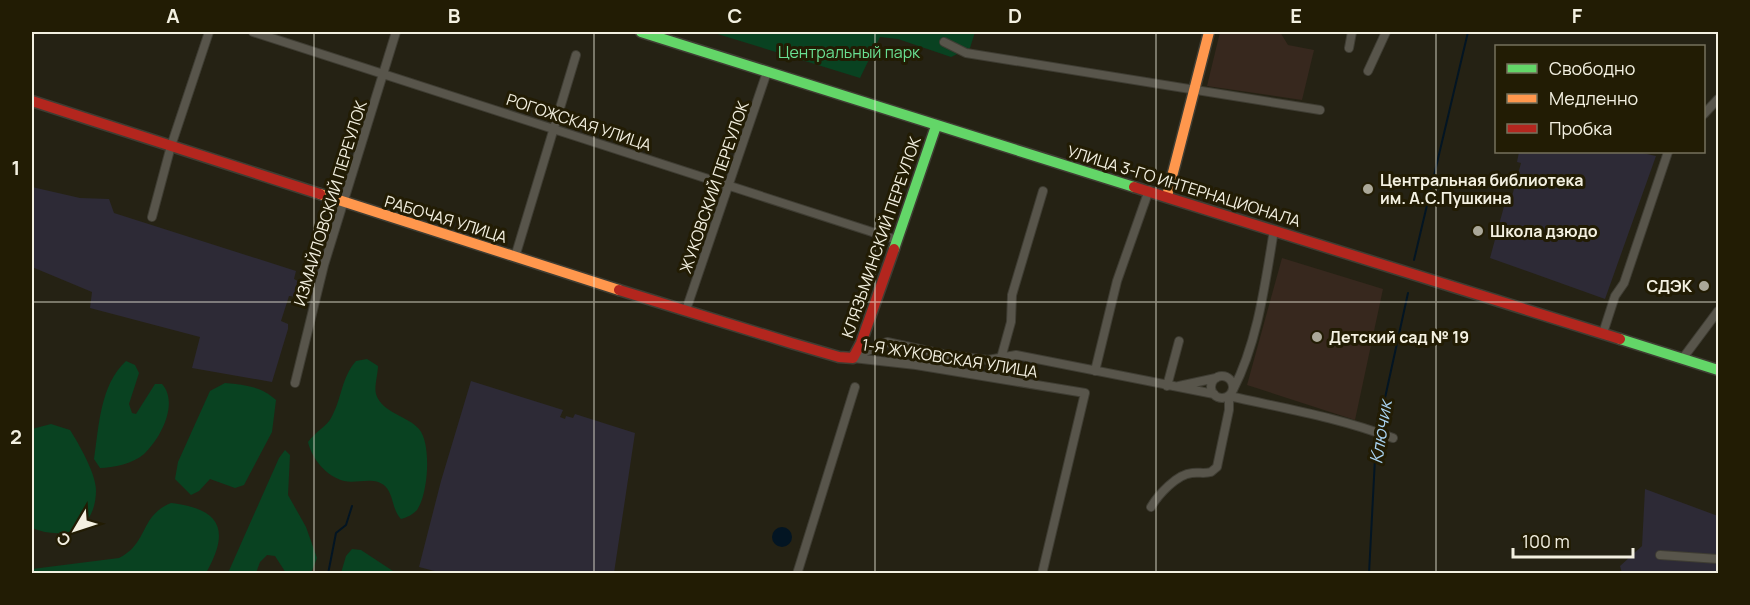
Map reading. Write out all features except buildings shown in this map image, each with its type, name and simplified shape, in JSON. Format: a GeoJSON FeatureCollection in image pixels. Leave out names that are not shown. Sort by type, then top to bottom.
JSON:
{"type":"FeatureCollection","features":[{"type":"Feature","properties":{"kind":"main road","name":"УЛИЦА 3-ГО ИНТЕРНАЦИОНАЛА"},"geometry":{"type":"LineString","coordinates":[[641,32],[1719,370]]}},
{"type":"Feature","properties":{"kind":"main road"},"geometry":{"type":"LineString","coordinates":[[1167,196],[1209,32]]}},
{"type":"Feature","properties":{"kind":"main road","name":"РАБОЧАЯ УЛИЦА"},"geometry":{"type":"LineString","coordinates":[[32,101],[515,257],[839,357],[853,358]]}},
{"type":"Feature","properties":{"kind":"main road","name":"КЛЯЗЬМИНСКИЙ ПЕРЕУЛОК"},"geometry":{"type":"LineString","coordinates":[[853,358],[861,343],[936,126]]}},
{"type":"Feature","properties":{"kind":"street"},"geometry":{"type":"LineString","coordinates":[[152,217],[171,147],[209,32]]}},
{"type":"Feature","properties":{"kind":"street","name":"РОГОЖСКАЯ УЛИЦА"},"geometry":{"type":"LineString","coordinates":[[253,32],[730,184],[897,240]]}},
{"type":"Feature","properties":{"kind":"street","name":"ИЗМАЙЛОВСКИЙ ПЕРЕУЛОК"},"geometry":{"type":"LineString","coordinates":[[295,383],[324,264],[345,203],[396,32]]}},
{"type":"Feature","properties":{"kind":"street"},"geometry":{"type":"LineString","coordinates":[[1350,48],[1352,32]]}},
{"type":"Feature","properties":{"kind":"street"},"geometry":{"type":"LineString","coordinates":[[1368,70],[1386,32]]}},
{"type":"Feature","properties":{"kind":"street"},"geometry":{"type":"LineString","coordinates":[[944,42],[966,53],[1320,110]]}},
{"type":"Feature","properties":{"kind":"street"},"geometry":{"type":"LineString","coordinates":[[515,257],[576,55]]}},
{"type":"Feature","properties":{"kind":"street","name":"ЖУКОВСКИЙ ПЕРЕУЛОК"},"geometry":{"type":"LineString","coordinates":[[686,310],[766,72]]}},
{"type":"Feature","properties":{"kind":"street"},"geometry":{"type":"LineString","coordinates":[[1705,113],[1719,99]]}},
{"type":"Feature","properties":{"kind":"street"},"geometry":{"type":"LineString","coordinates":[[1603,333],[1615,296],[1624,283],[1668,153]]}},
{"type":"Feature","properties":{"kind":"street"},"geometry":{"type":"LineString","coordinates":[[1095,371],[1117,282],[1149,190]]}},
{"type":"Feature","properties":{"kind":"street"},"geometry":{"type":"LineString","coordinates":[[1001,358],[1011,322],[1011,295],[1043,191]]}},
{"type":"Feature","properties":{"kind":"street"},"geometry":{"type":"LineString","coordinates":[[1216,378],[1212,384],[1214,394],[1221,398],[1231,393],[1242,371],[1259,316],[1274,230]]}},
{"type":"Feature","properties":{"kind":"street"},"geometry":{"type":"LineString","coordinates":[[1683,358],[1719,310]]}},
{"type":"Feature","properties":{"kind":"street"},"geometry":{"type":"LineString","coordinates":[[1179,341],[1171,386],[1228,377],[1242,371]]}},
{"type":"Feature","properties":{"kind":"street","name":"1-Я ЖУКОВСКАЯ УЛИЦА"},"geometry":{"type":"LineString","coordinates":[[853,358],[887,342],[947,356],[988,360],[1016,354],[1214,394]]}},
{"type":"Feature","properties":{"kind":"street","name":"1-Я ЖУКОВСКАЯ УЛИЦА"},"geometry":{"type":"LineString","coordinates":[[853,358],[916,365],[1085,393],[1042,573]]}},
{"type":"Feature","properties":{"kind":"street"},"geometry":{"type":"LineString","coordinates":[[1151,507],[1166,489],[1181,477],[1190,472],[1204,474],[1217,467],[1233,383],[1228,377]]}},
{"type":"Feature","properties":{"kind":"street"},"geometry":{"type":"LineString","coordinates":[[796,573],[855,387]]}},
{"type":"Feature","properties":{"kind":"street"},"geometry":{"type":"LineString","coordinates":[[1231,393],[1265,406],[1310,411],[1393,438]]}},
{"type":"Feature","properties":{"kind":"street"},"geometry":{"type":"LineString","coordinates":[[1660,555],[1719,559]]}},
{"type":"Feature","properties":{"kind":"shaded area"},"geometry":{"type":"Polygon","coordinates":[[[1220,32],[1280,32],[1288,45],[1314,50],[1302,100],[1207,86],[1220,32]]]}},
{"type":"Feature","properties":{"kind":"shaded area"},"geometry":{"type":"Polygon","coordinates":[[[1519,153],[1642,153],[1656,156],[1605,299],[1490,258],[1506,199],[1511,200],[1521,163],[1517,162],[1519,153]]]}},
{"type":"Feature","properties":{"kind":"shaded area"},"geometry":{"type":"Polygon","coordinates":[[[32,187],[80,198],[109,199],[114,213],[296,271],[294,279],[300,282],[296,297],[289,296],[281,321],[288,324],[288,329],[272,382],[192,368],[200,337],[90,308],[92,292],[32,267],[32,187]]]}},
{"type":"Feature","properties":{"kind":"shaded area","name":"Детский сад № 19"},"geometry":{"type":"Polygon","coordinates":[[[1282,258],[1383,289],[1355,420],[1247,385],[1282,258]]]}},
{"type":"Feature","properties":{"kind":"shaded area"},"geometry":{"type":"Polygon","coordinates":[[[471,381],[563,410],[560,417],[565,419],[566,416],[573,418],[575,414],[635,433],[614,573],[446,574],[419,567],[441,481],[471,381]]]}},
{"type":"Feature","properties":{"kind":"shaded area"},"geometry":{"type":"Polygon","coordinates":[[[1645,489],[1718,516],[1718,573],[1622,573],[1620,566],[1642,546],[1645,489]]]}},
{"type":"Feature","properties":{"kind":"green space","name":"Центральный парк"},"geometry":{"type":"Polygon","coordinates":[[[711,32],[975,32],[970,48],[951,57],[898,39],[880,37],[860,78],[711,32]]]}},
{"type":"Feature","properties":{"kind":"green space"},"geometry":{"type":"Polygon","coordinates":[[[367,359],[378,366],[376,394],[379,400],[389,410],[419,429],[426,446],[426,482],[421,503],[417,510],[401,519],[385,486],[376,481],[349,482],[337,479],[316,460],[308,442],[331,418],[351,368],[356,361],[367,359]]]}},
{"type":"Feature","properties":{"kind":"green space"},"geometry":{"type":"Polygon","coordinates":[[[126,361],[135,365],[139,373],[129,404],[132,413],[136,414],[155,384],[162,384],[169,401],[166,420],[162,430],[144,454],[123,464],[100,468],[94,459],[102,407],[111,382],[126,361]]]}},
{"type":"Feature","properties":{"kind":"green space"},"geometry":{"type":"Polygon","coordinates":[[[225,383],[259,389],[276,400],[272,432],[244,485],[235,488],[210,479],[199,491],[191,495],[175,479],[178,462],[210,391],[225,383]]]}},
{"type":"Feature","properties":{"kind":"green space"},"geometry":{"type":"Polygon","coordinates":[[[51,424],[70,430],[86,459],[95,483],[95,504],[91,515],[76,529],[67,532],[44,532],[32,528],[32,429],[51,424]]]}},
{"type":"Feature","properties":{"kind":"green space"},"geometry":{"type":"Polygon","coordinates":[[[285,450],[290,455],[288,495],[306,527],[317,558],[311,573],[286,573],[275,556],[267,555],[260,562],[256,573],[228,573],[279,458],[285,450]]]}},
{"type":"Feature","properties":{"kind":"green space"},"geometry":{"type":"Polygon","coordinates":[[[171,503],[201,511],[217,524],[218,545],[206,573],[32,573],[32,569],[119,558],[135,545],[154,515],[171,503]]]}},
{"type":"Feature","properties":{"kind":"green space"},"geometry":{"type":"Polygon","coordinates":[[[352,549],[361,550],[396,573],[341,573],[346,556],[352,549]]]}},
{"type":"Feature","properties":{"kind":"water"},"geometry":{"type":"Polygon","coordinates":[[[782,527],[789,530],[792,537],[789,544],[782,547],[775,544],[772,537],[775,530],[782,527]]]}},
{"type":"Feature","properties":{"kind":"waterway","name":"Ключик"},"geometry":{"type":"LineString","coordinates":[[1414,260],[1468,32]]}},
{"type":"Feature","properties":{"kind":"waterway","name":"Ключик"},"geometry":{"type":"LineString","coordinates":[[1369,574],[1376,439],[1408,293]]}},
{"type":"Feature","properties":{"kind":"waterway"},"geometry":{"type":"LineString","coordinates":[[328,574],[336,533],[346,525],[352,506]]}},
{"type":"Feature","properties":{"kind":"traffic: fast"},"geometry":{"type":"LineString","coordinates":[[641,32],[1134,187]]}},
{"type":"Feature","properties":{"kind":"traffic: fast"},"geometry":{"type":"LineString","coordinates":[[894,249],[936,126]]}},
{"type":"Feature","properties":{"kind":"traffic: fast"},"geometry":{"type":"LineString","coordinates":[[1620,339],[1718,370]]}},
{"type":"Feature","properties":{"kind":"traffic: slow"},"geometry":{"type":"LineString","coordinates":[[1167,196],[1209,32]]}},
{"type":"Feature","properties":{"kind":"traffic: slow"},"geometry":{"type":"LineString","coordinates":[[320,194],[619,290]]}},
{"type":"Feature","properties":{"kind":"traffic: jam"},"geometry":{"type":"LineString","coordinates":[[32,101],[320,194]]}},
{"type":"Feature","properties":{"kind":"traffic: jam"},"geometry":{"type":"LineString","coordinates":[[1134,187],[1620,339]]}},
{"type":"Feature","properties":{"kind":"traffic: jam"},"geometry":{"type":"LineString","coordinates":[[619,290],[839,357],[853,358],[861,343],[894,249]]}},
{"type":"Feature","properties":{"kind":"place","name":"Центральная библиотека им. А.С.Пушкина"},"geometry":{"type":"Point","coordinates":[1368,189]}},
{"type":"Feature","properties":{"kind":"place","name":"Школа дзюдо"},"geometry":{"type":"Point","coordinates":[1478,231]}},
{"type":"Feature","properties":{"kind":"place","name":"СДЭК"},"geometry":{"type":"Point","coordinates":[1704,286]}},
{"type":"Feature","properties":{"kind":"place","name":"Детский сад № 19"},"geometry":{"type":"Point","coordinates":[1317,337]}}]}
